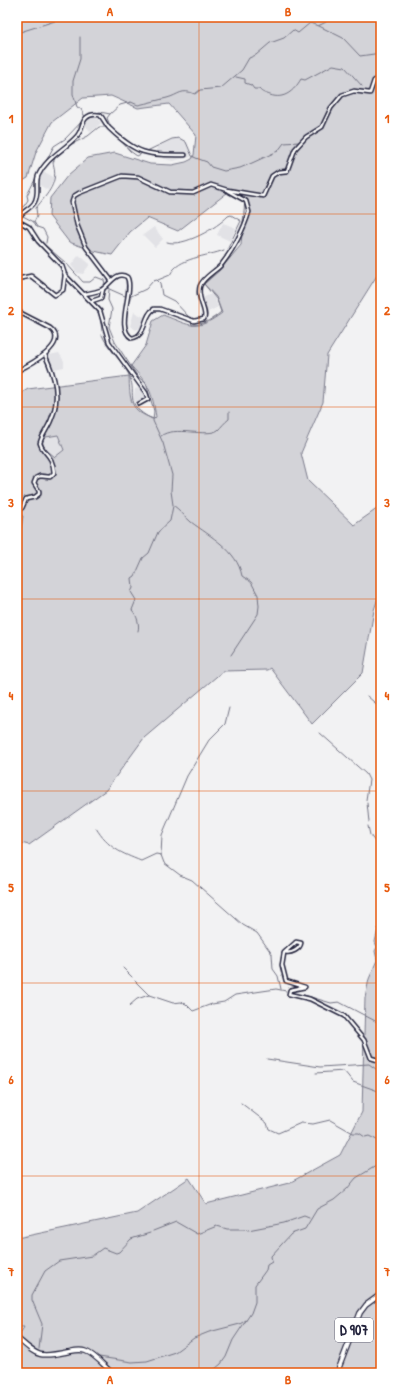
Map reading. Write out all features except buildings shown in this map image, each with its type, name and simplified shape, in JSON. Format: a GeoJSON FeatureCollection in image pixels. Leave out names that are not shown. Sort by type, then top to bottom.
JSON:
{"type":"FeatureCollection","features":[{"type":"Feature","properties":{"kind":"main road","name":"D 907"},"geometry":{"type":"LineString","coordinates":[[337,1373],[360,1313],[366,1304],[381,1294]]}},
{"type":"Feature","properties":{"kind":"main road"},"geometry":{"type":"LineString","coordinates":[[17,1338],[32,1351],[40,1355],[49,1356],[77,1350],[86,1351],[112,1373]]}},
{"type":"Feature","properties":{"kind":"street"},"geometry":{"type":"LineString","coordinates":[[110,280],[89,251],[79,230],[72,204],[76,195],[116,178],[130,176],[140,177],[170,192],[193,194],[211,185],[227,190],[263,196],[272,176],[278,172],[287,171],[296,147],[302,143],[306,136],[322,127],[331,108],[340,96],[349,92],[370,93],[375,79],[381,75]]}},
{"type":"Feature","properties":{"kind":"street"},"geometry":{"type":"LineString","coordinates":[[139,404],[148,398],[146,393],[110,344],[100,311],[92,301],[65,275],[61,264],[42,244],[30,228],[17,221],[20,216],[32,206],[37,198],[39,174],[58,151],[76,137],[84,121],[90,116],[101,116],[109,128],[142,152],[150,154],[185,155]]}},
{"type":"Feature","properties":{"kind":"street"},"geometry":{"type":"LineString","coordinates":[[92,301],[101,298],[103,289],[110,280],[123,275],[129,279],[126,326],[127,334],[131,338],[141,334],[148,315],[154,309],[160,309],[194,321],[204,319],[205,313],[199,299],[200,286],[223,262],[242,230],[249,212],[246,201],[227,190]]}},
{"type":"Feature","properties":{"kind":"street"},"geometry":{"type":"LineString","coordinates":[[17,279],[31,276],[50,293],[55,295],[63,289],[65,275]]}},
{"type":"Feature","properties":{"kind":"street"},"geometry":{"type":"LineString","coordinates":[[85,294],[103,289]]}},
{"type":"Feature","properties":{"kind":"street"},"geometry":{"type":"LineString","coordinates":[[17,311],[31,316],[54,332],[55,341],[45,355],[17,371]]}},
{"type":"Feature","properties":{"kind":"street"},"geometry":{"type":"LineString","coordinates":[[17,510],[22,508],[26,498],[35,497],[39,494],[39,490],[34,483],[36,478],[40,476],[50,477],[54,473],[51,458],[40,443],[52,418],[56,400],[53,373],[45,355]]}},
{"type":"Feature","properties":{"kind":"street"},"geometry":{"type":"LineString","coordinates":[[285,952],[292,952],[300,946],[300,943],[296,942],[285,952],[282,965],[286,980],[305,987],[302,989],[290,990],[289,994],[310,999],[344,1016],[364,1040],[371,1058],[381,1061]]}},
{"type":"Feature","properties":{"kind":"shaded area"},"geometry":{"type":"Polygon","coordinates":[[[17,17],[381,17],[381,269],[327,355],[323,402],[301,453],[308,481],[354,525],[381,506],[381,589],[374,610],[363,673],[312,724],[270,668],[267,670],[223,671],[144,738],[106,790],[29,845],[17,842],[17,534],[21,528],[23,516],[17,515],[17,396],[28,389],[129,376],[132,404],[140,412],[154,419],[156,417],[155,408],[149,389],[142,378],[131,366],[146,345],[153,321],[163,315],[188,324],[200,325],[222,313],[216,297],[204,284],[220,270],[241,245],[245,199],[232,189],[178,231],[147,218],[130,232],[112,255],[94,251],[69,242],[49,216],[50,198],[68,175],[88,158],[115,153],[150,164],[172,165],[186,162],[192,159],[194,155],[196,135],[169,104],[138,108],[111,96],[83,98],[52,122],[36,152],[28,178],[17,184],[17,17]],[[58,435],[46,437],[42,440],[44,448],[55,457],[64,450],[58,435]]]}},
{"type":"Feature","properties":{"kind":"shaded area"},"geometry":{"type":"Polygon","coordinates":[[[95,116],[101,123],[91,132],[84,124],[89,117],[95,116]]]}},
{"type":"Feature","properties":{"kind":"shaded area"},"geometry":{"type":"Polygon","coordinates":[[[176,138],[187,143],[191,157],[173,161],[157,157],[157,147],[176,138]]]}},
{"type":"Feature","properties":{"kind":"shaded area"},"geometry":{"type":"Polygon","coordinates":[[[43,171],[55,178],[48,190],[39,185],[39,180],[43,171]]]}},
{"type":"Feature","properties":{"kind":"shaded area"},"geometry":{"type":"Polygon","coordinates":[[[223,223],[236,228],[230,241],[217,235],[223,223]]]}},
{"type":"Feature","properties":{"kind":"shaded area"},"geometry":{"type":"Polygon","coordinates":[[[154,227],[163,239],[155,247],[143,235],[154,227]]]}},
{"type":"Feature","properties":{"kind":"shaded area"},"geometry":{"type":"Polygon","coordinates":[[[79,255],[90,264],[83,274],[77,273],[71,265],[79,255]]]}},
{"type":"Feature","properties":{"kind":"shaded area"},"geometry":{"type":"Polygon","coordinates":[[[211,294],[215,298],[218,307],[206,313],[200,299],[211,294]]]}},
{"type":"Feature","properties":{"kind":"shaded area"},"geometry":{"type":"Polygon","coordinates":[[[134,312],[144,317],[142,327],[136,330],[130,326],[134,312]]]}},
{"type":"Feature","properties":{"kind":"shaded area"},"geometry":{"type":"Polygon","coordinates":[[[59,353],[64,361],[64,367],[54,369],[49,355],[59,353]]]}},
{"type":"Feature","properties":{"kind":"shaded area"},"geometry":{"type":"Polygon","coordinates":[[[146,386],[150,402],[138,406],[133,399],[135,389],[146,386]]]}},
{"type":"Feature","properties":{"kind":"shaded area"},"geometry":{"type":"Polygon","coordinates":[[[58,434],[64,450],[55,457],[44,448],[42,440],[46,437],[58,434]]]}},
{"type":"Feature","properties":{"kind":"shaded area"},"geometry":{"type":"Polygon","coordinates":[[[381,916],[381,1373],[17,1373],[17,1339],[24,1327],[17,1327],[17,1238],[137,1213],[189,1178],[206,1204],[289,1183],[340,1155],[362,1112],[365,998],[369,979],[377,960],[375,951],[377,947],[375,942],[381,916]]]}},
{"type":"Feature","properties":{"kind":"waterway"},"geometry":{"type":"LineString","coordinates":[[92,114],[100,112],[110,114],[120,105],[131,102],[138,105],[167,98],[183,92],[195,94],[200,90],[221,88],[242,70],[249,58],[256,55],[270,43],[284,38],[293,30],[298,33],[310,23],[318,26],[326,22],[331,17]]}},
{"type":"Feature","properties":{"kind":"waterway"},"geometry":{"type":"LineString","coordinates":[[17,33],[55,21]]}},
{"type":"Feature","properties":{"kind":"waterway"},"geometry":{"type":"LineString","coordinates":[[319,26],[343,38],[360,56],[381,53]]}},
{"type":"Feature","properties":{"kind":"waterway"},"geometry":{"type":"LineString","coordinates":[[80,37],[80,59],[73,81],[73,94],[77,107],[81,109],[85,117]]}},
{"type":"Feature","properties":{"kind":"waterway"},"geometry":{"type":"LineString","coordinates":[[236,77],[245,79],[245,83],[251,85],[254,89],[259,89],[270,95],[280,96],[292,91],[301,79],[305,80],[333,65],[345,67],[362,86]]}},
{"type":"Feature","properties":{"kind":"waterway"},"geometry":{"type":"LineString","coordinates":[[110,114],[107,118],[111,128],[135,146]]}},
{"type":"Feature","properties":{"kind":"waterway"},"geometry":{"type":"LineString","coordinates":[[45,163],[54,146],[65,139],[87,116]]}},
{"type":"Feature","properties":{"kind":"waterway"},"geometry":{"type":"LineString","coordinates":[[68,146],[88,136],[99,127],[105,127],[116,136]]}},
{"type":"Feature","properties":{"kind":"waterway"},"geometry":{"type":"LineString","coordinates":[[147,151],[172,139],[179,138],[186,142],[192,156],[207,162],[211,167],[224,171],[240,168],[278,151],[284,143],[299,142]]}},
{"type":"Feature","properties":{"kind":"waterway"},"geometry":{"type":"LineString","coordinates":[[121,141],[137,156],[141,154]]}},
{"type":"Feature","properties":{"kind":"waterway"},"geometry":{"type":"LineString","coordinates":[[34,222],[37,216],[36,208],[51,187],[55,176],[53,163],[56,155]]}},
{"type":"Feature","properties":{"kind":"waterway"},"geometry":{"type":"LineString","coordinates":[[17,210],[24,206],[28,200],[27,195],[39,172]]}},
{"type":"Feature","properties":{"kind":"waterway"},"geometry":{"type":"LineString","coordinates":[[167,242],[174,243],[191,239],[209,231],[231,215],[241,221],[228,248]]}},
{"type":"Feature","properties":{"kind":"waterway"},"geometry":{"type":"LineString","coordinates":[[20,220],[23,216],[34,222],[37,227],[43,229],[47,237],[46,243]]}},
{"type":"Feature","properties":{"kind":"waterway"},"geometry":{"type":"LineString","coordinates":[[18,224],[27,228],[41,246]]}},
{"type":"Feature","properties":{"kind":"waterway"},"geometry":{"type":"LineString","coordinates":[[46,246],[66,263],[83,282],[90,282],[96,277],[104,280],[105,284]]}},
{"type":"Feature","properties":{"kind":"waterway"},"geometry":{"type":"LineString","coordinates":[[158,280],[170,275],[179,264],[194,258],[224,250]]}},
{"type":"Feature","properties":{"kind":"waterway"},"geometry":{"type":"LineString","coordinates":[[191,322],[192,325],[204,323],[221,312],[217,300],[204,284],[225,262],[230,254]]}},
{"type":"Feature","properties":{"kind":"waterway"},"geometry":{"type":"LineString","coordinates":[[59,264],[63,274],[63,282]]}},
{"type":"Feature","properties":{"kind":"waterway"},"geometry":{"type":"LineString","coordinates":[[129,297],[146,289],[153,281],[157,280],[160,283],[162,295],[174,301],[189,317]]}},
{"type":"Feature","properties":{"kind":"waterway"},"geometry":{"type":"LineString","coordinates":[[67,281],[72,284]]}},
{"type":"Feature","properties":{"kind":"waterway"},"geometry":{"type":"LineString","coordinates":[[107,288],[125,296]]}},
{"type":"Feature","properties":{"kind":"waterway"},"geometry":{"type":"LineString","coordinates":[[109,290],[108,300],[112,309],[109,327],[115,342],[138,377],[146,383],[154,411],[153,421],[163,443],[172,475],[171,491],[173,505],[191,522],[229,551],[235,559],[242,576],[251,582],[258,595],[258,614],[231,655]]}},
{"type":"Feature","properties":{"kind":"waterway"},"geometry":{"type":"LineString","coordinates":[[96,309],[100,316],[102,331]]}},
{"type":"Feature","properties":{"kind":"waterway"},"geometry":{"type":"LineString","coordinates":[[102,335],[128,373],[131,380],[132,398],[134,403],[137,408],[152,419]]}},
{"type":"Feature","properties":{"kind":"waterway"},"geometry":{"type":"LineString","coordinates":[[161,436],[166,433],[182,431],[213,432],[218,430],[229,419],[229,412]]}},
{"type":"Feature","properties":{"kind":"waterway"},"geometry":{"type":"LineString","coordinates":[[138,631],[138,620],[132,610],[136,600],[131,592],[133,588],[132,578],[135,576],[143,558],[149,553],[158,532],[170,521],[173,506]]}},
{"type":"Feature","properties":{"kind":"waterway"},"geometry":{"type":"LineString","coordinates":[[367,696],[381,708]]}},
{"type":"Feature","properties":{"kind":"waterway"},"geometry":{"type":"LineString","coordinates":[[229,708],[225,724],[209,740],[187,776],[162,835],[161,855],[164,863],[180,875],[192,880],[243,925],[257,933],[272,954],[273,969],[278,976],[281,989]]}},
{"type":"Feature","properties":{"kind":"waterway"},"geometry":{"type":"LineString","coordinates":[[320,733],[366,774],[369,780],[366,800]]}},
{"type":"Feature","properties":{"kind":"waterway"},"geometry":{"type":"LineString","coordinates":[[367,803],[369,822]]}},
{"type":"Feature","properties":{"kind":"waterway"},"geometry":{"type":"LineString","coordinates":[[368,826],[370,835],[381,850]]}},
{"type":"Feature","properties":{"kind":"waterway"},"geometry":{"type":"LineString","coordinates":[[96,828],[110,845],[141,861],[156,854],[161,855]]}},
{"type":"Feature","properties":{"kind":"waterway"},"geometry":{"type":"LineString","coordinates":[[123,968],[132,977]]}},
{"type":"Feature","properties":{"kind":"waterway"},"geometry":{"type":"LineString","coordinates":[[135,981],[149,995],[173,1003],[181,1002],[186,1004],[193,1011],[212,1004],[224,1002],[235,995],[276,989],[286,991]]}},
{"type":"Feature","properties":{"kind":"waterway"},"geometry":{"type":"LineString","coordinates":[[294,994],[304,995],[331,1003],[339,1002],[381,1024]]}},
{"type":"Feature","properties":{"kind":"waterway"},"geometry":{"type":"LineString","coordinates":[[129,1006],[137,999],[149,995]]}},
{"type":"Feature","properties":{"kind":"waterway"},"geometry":{"type":"LineString","coordinates":[[267,1059],[320,1067],[369,1064],[376,1069],[381,1068]]}},
{"type":"Feature","properties":{"kind":"waterway"},"geometry":{"type":"LineString","coordinates":[[316,1073],[344,1071],[353,1082],[381,1092]]}},
{"type":"Feature","properties":{"kind":"waterway"},"geometry":{"type":"LineString","coordinates":[[241,1103],[267,1123],[269,1129],[278,1133],[301,1123],[313,1124],[330,1120],[353,1133],[359,1133],[365,1137],[369,1136],[377,1140]]}},
{"type":"Feature","properties":{"kind":"waterway"},"geometry":{"type":"LineString","coordinates":[[210,1373],[221,1364],[226,1357],[233,1340],[251,1313],[255,1302],[255,1285],[266,1270],[267,1265],[272,1262],[271,1256],[291,1234],[305,1229],[317,1209],[334,1200],[347,1189],[356,1178],[381,1163]]}},
{"type":"Feature","properties":{"kind":"waterway"},"geometry":{"type":"LineString","coordinates":[[153,1231],[176,1222],[197,1234],[217,1226],[227,1229],[248,1230],[284,1223],[304,1216],[309,1218]]}},
{"type":"Feature","properties":{"kind":"waterway"},"geometry":{"type":"LineString","coordinates":[[39,1349],[42,1324],[32,1300],[32,1295],[45,1271],[59,1261],[92,1256],[103,1248],[116,1253],[119,1252],[131,1239],[150,1233]]}},
{"type":"Feature","properties":{"kind":"waterway"},"geometry":{"type":"LineString","coordinates":[[99,1357],[132,1362],[147,1361],[175,1352],[194,1338],[209,1332],[240,1324],[246,1320]]}}]}
